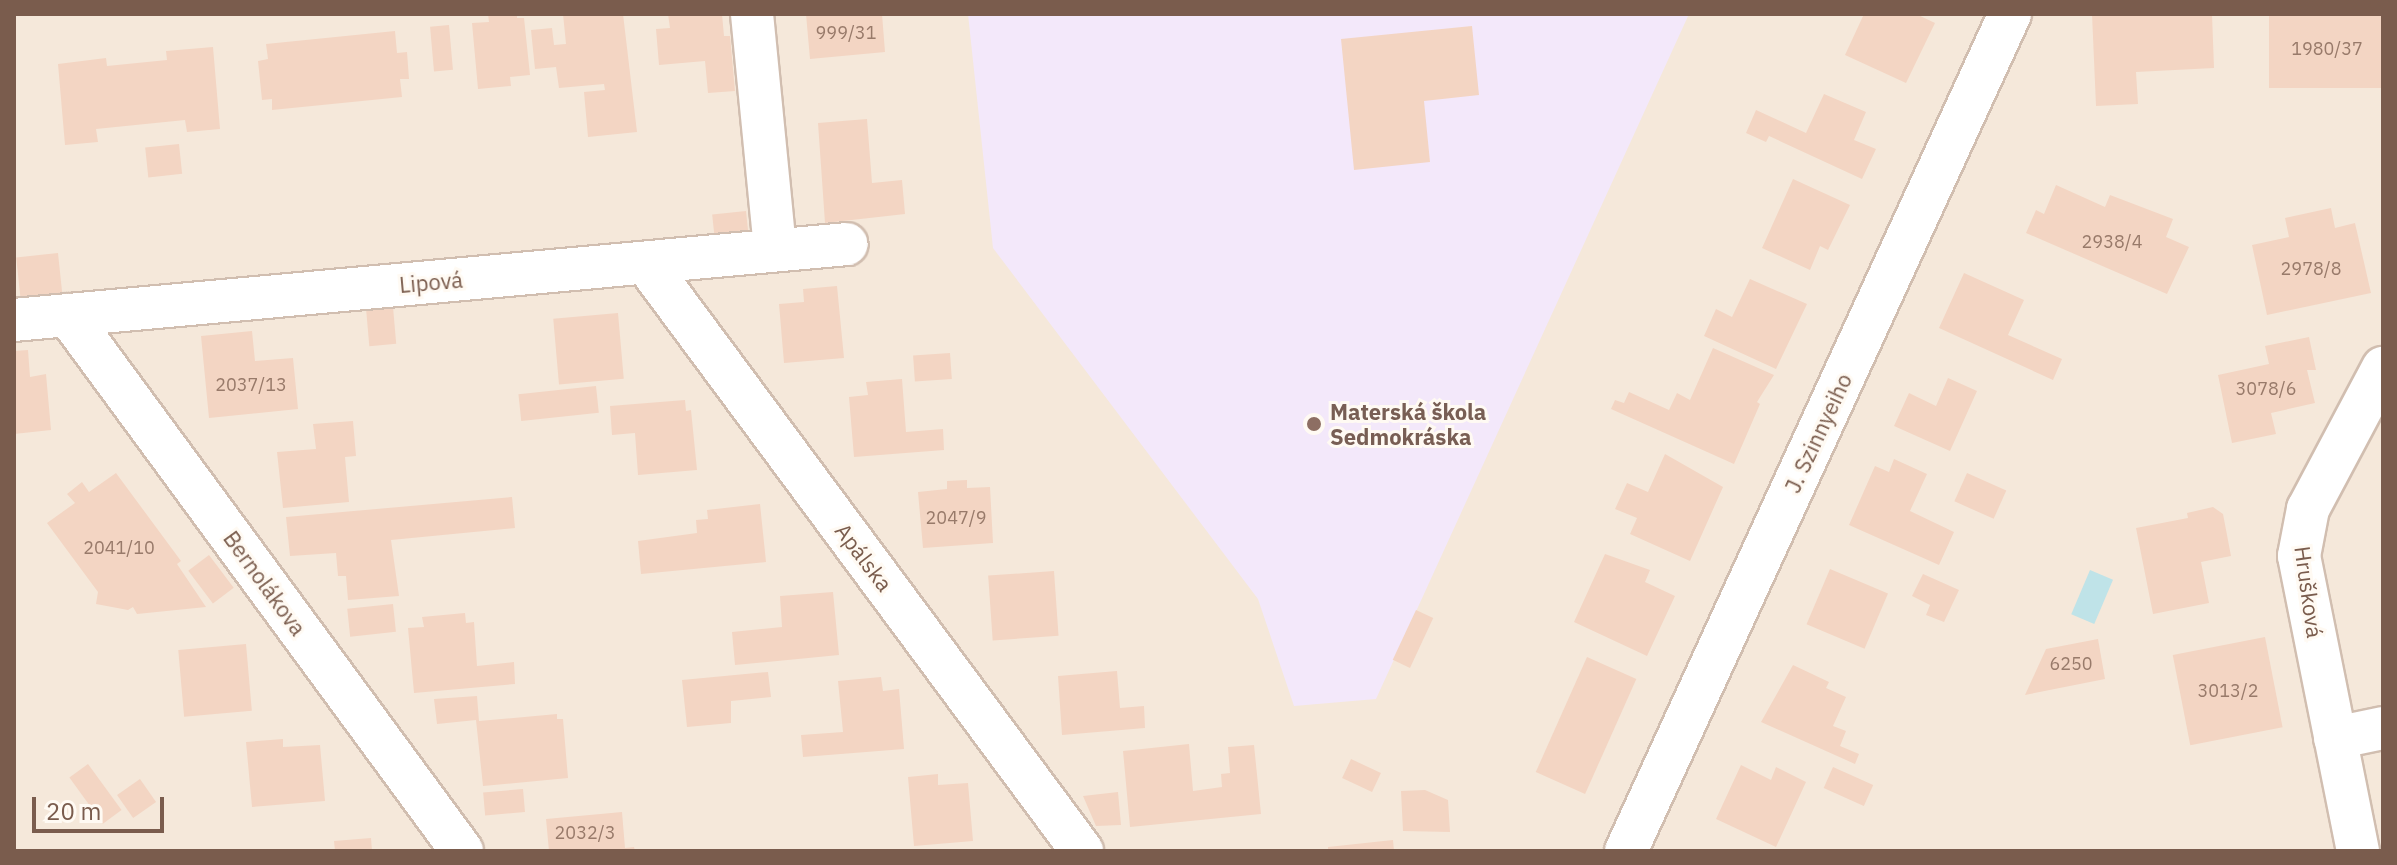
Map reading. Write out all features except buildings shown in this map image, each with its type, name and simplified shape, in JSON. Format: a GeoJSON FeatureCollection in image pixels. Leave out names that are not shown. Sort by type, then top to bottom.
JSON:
{"type":"FeatureCollection","features":[{"type":"Feature","properties":{"kind":"street"},"geometry":{"type":"LineString","coordinates":[[752,14],[775,250]]}},
{"type":"Feature","properties":{"kind":"street","name":"J. Szinnyeiho"},"geometry":{"type":"LineString","coordinates":[[1626,851],[2010,14]]}},
{"type":"Feature","properties":{"kind":"street","name":"Lipová"},"geometry":{"type":"LineString","coordinates":[[14,320],[847,244]]}},
{"type":"Feature","properties":{"kind":"street","name":"Apálska"},"geometry":{"type":"LineString","coordinates":[[646,263],[1082,851]]}},
{"type":"Feature","properties":{"kind":"street","name":"Bernolákova"},"geometry":{"type":"LineString","coordinates":[[68,315],[462,851]]}},
{"type":"Feature","properties":{"kind":"street","name":"Hrušková"},"geometry":{"type":"LineString","coordinates":[[2358,851],[2299,556],[2308,509],[2383,368]]}},
{"type":"Feature","properties":{"kind":"street"},"geometry":{"type":"LineString","coordinates":[[2335,738],[2383,728]]}},
{"type":"Feature","properties":{"kind":"shaded area"},"geometry":{"type":"Polygon","coordinates":[[[14,14],[2383,14],[2383,851],[14,851],[14,14]]]}},
{"type":"Feature","properties":{"kind":"shaded area","name":"Materská škola Sedmokráska"},"geometry":{"type":"Polygon","coordinates":[[[968,14],[1689,14],[1376,699],[1294,706],[1258,599],[993,248],[968,14]]]}},
{"type":"Feature","properties":{"kind":"water"},"geometry":{"type":"Polygon","coordinates":[[[2090,570],[2113,580],[2094,624],[2071,614],[2090,570]]]}},
{"type":"Feature","properties":{"kind":"place","name":"Materská škola Sedmokráska"},"geometry":{"type":"Point","coordinates":[1314,424]}}]}
